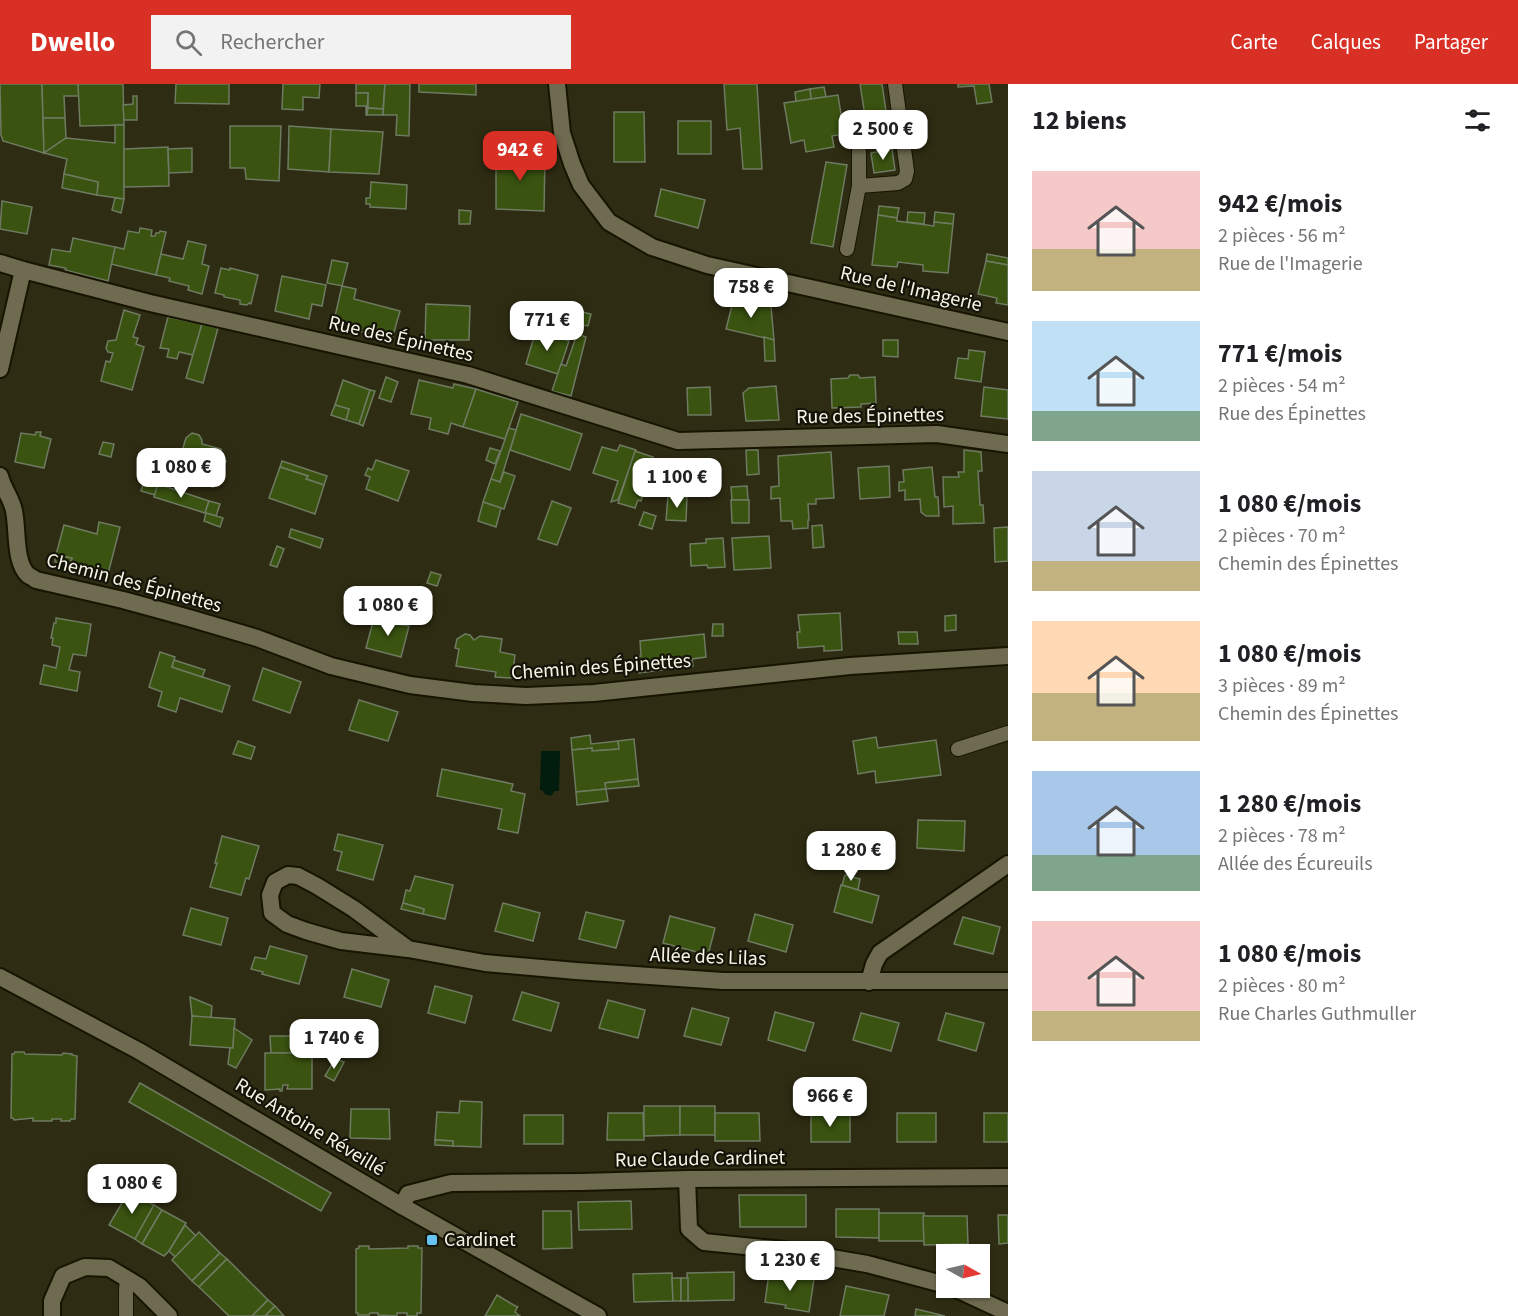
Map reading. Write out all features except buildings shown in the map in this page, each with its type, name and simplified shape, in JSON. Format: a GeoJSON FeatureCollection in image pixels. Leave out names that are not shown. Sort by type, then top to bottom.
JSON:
{"type":"FeatureCollection","features":[{"type":"Feature","properties":{"kind":"street","name":"Rue de l'Imagerie"},"geometry":{"type":"LineString","coordinates":[[557,84],[562,133],[581,185],[609,222],[652,247],[707,265],[1008,332]]}},
{"type":"Feature","properties":{"kind":"street","name":"Rue des Épinettes"},"geometry":{"type":"LineString","coordinates":[[0,263],[150,303],[468,375],[678,441],[937,434],[1008,444]]}},
{"type":"Feature","properties":{"kind":"street"},"geometry":{"type":"LineString","coordinates":[[0,369],[23,270]]}},
{"type":"Feature","properties":{"kind":"street","name":"Chemin des Épinettes"},"geometry":{"type":"LineString","coordinates":[[0,476],[14,509],[21,566],[28,575],[36,580],[189,618],[257,638],[331,666],[410,685],[472,693],[537,696],[594,693],[850,666],[1008,656]]}},
{"type":"Feature","properties":{"kind":"street"},"geometry":{"type":"LineString","coordinates":[[869,982],[880,953],[1008,864]]}},
{"type":"Feature","properties":{"kind":"street","name":"Allée des Lilas"},"geometry":{"type":"LineString","coordinates":[[408,949],[354,909],[298,876],[288,875],[275,882],[270,895],[272,913],[287,924],[341,941],[408,949],[485,963],[723,981],[1008,981]]}},
{"type":"Feature","properties":{"kind":"street","name":"Rue Antoine Réveillé"},"geometry":{"type":"LineString","coordinates":[[0,977],[139,1051],[402,1206],[598,1316]]}},
{"type":"Feature","properties":{"kind":"street","name":"Rue Claude Cardinet"},"geometry":{"type":"LineString","coordinates":[[402,1206],[408,1194],[451,1183],[1008,1177]]}},
{"type":"Feature","properties":{"kind":"street"},"geometry":{"type":"LineString","coordinates":[[687,1179],[689,1229],[704,1242],[785,1250],[867,1264],[936,1282]]}},
{"type":"Feature","properties":{"kind":"street"},"geometry":{"type":"LineString","coordinates":[[52,1316],[52,1301],[63,1276],[85,1267],[109,1268],[128,1279],[139,1286],[169,1316]]}},
{"type":"Feature","properties":{"kind":"street"},"geometry":{"type":"LineString","coordinates":[[976,1298],[1008,1313]]}},
{"type":"Feature","properties":{"kind":"lane"},"geometry":{"type":"LineString","coordinates":[[859,186],[898,183],[905,179],[907,171],[896,84]]}},
{"type":"Feature","properties":{"kind":"lane"},"geometry":{"type":"LineString","coordinates":[[848,249],[859,186],[859,151]]}},
{"type":"Feature","properties":{"kind":"lane"},"geometry":{"type":"LineString","coordinates":[[958,749],[1008,733]]}},
{"type":"Feature","properties":{"kind":"lane"},"geometry":{"type":"LineString","coordinates":[[126,1316],[128,1279]]}},
{"type":"Feature","properties":{"kind":"shaded area"},"geometry":{"type":"Polygon","coordinates":[[[541,751],[560,751],[559,791],[555,791],[551,796],[540,790],[541,751]]]}},
{"type":"Feature","properties":{"kind":"place","name":"Cardinet"},"geometry":{"type":"Point","coordinates":[432,1240]}}]}
